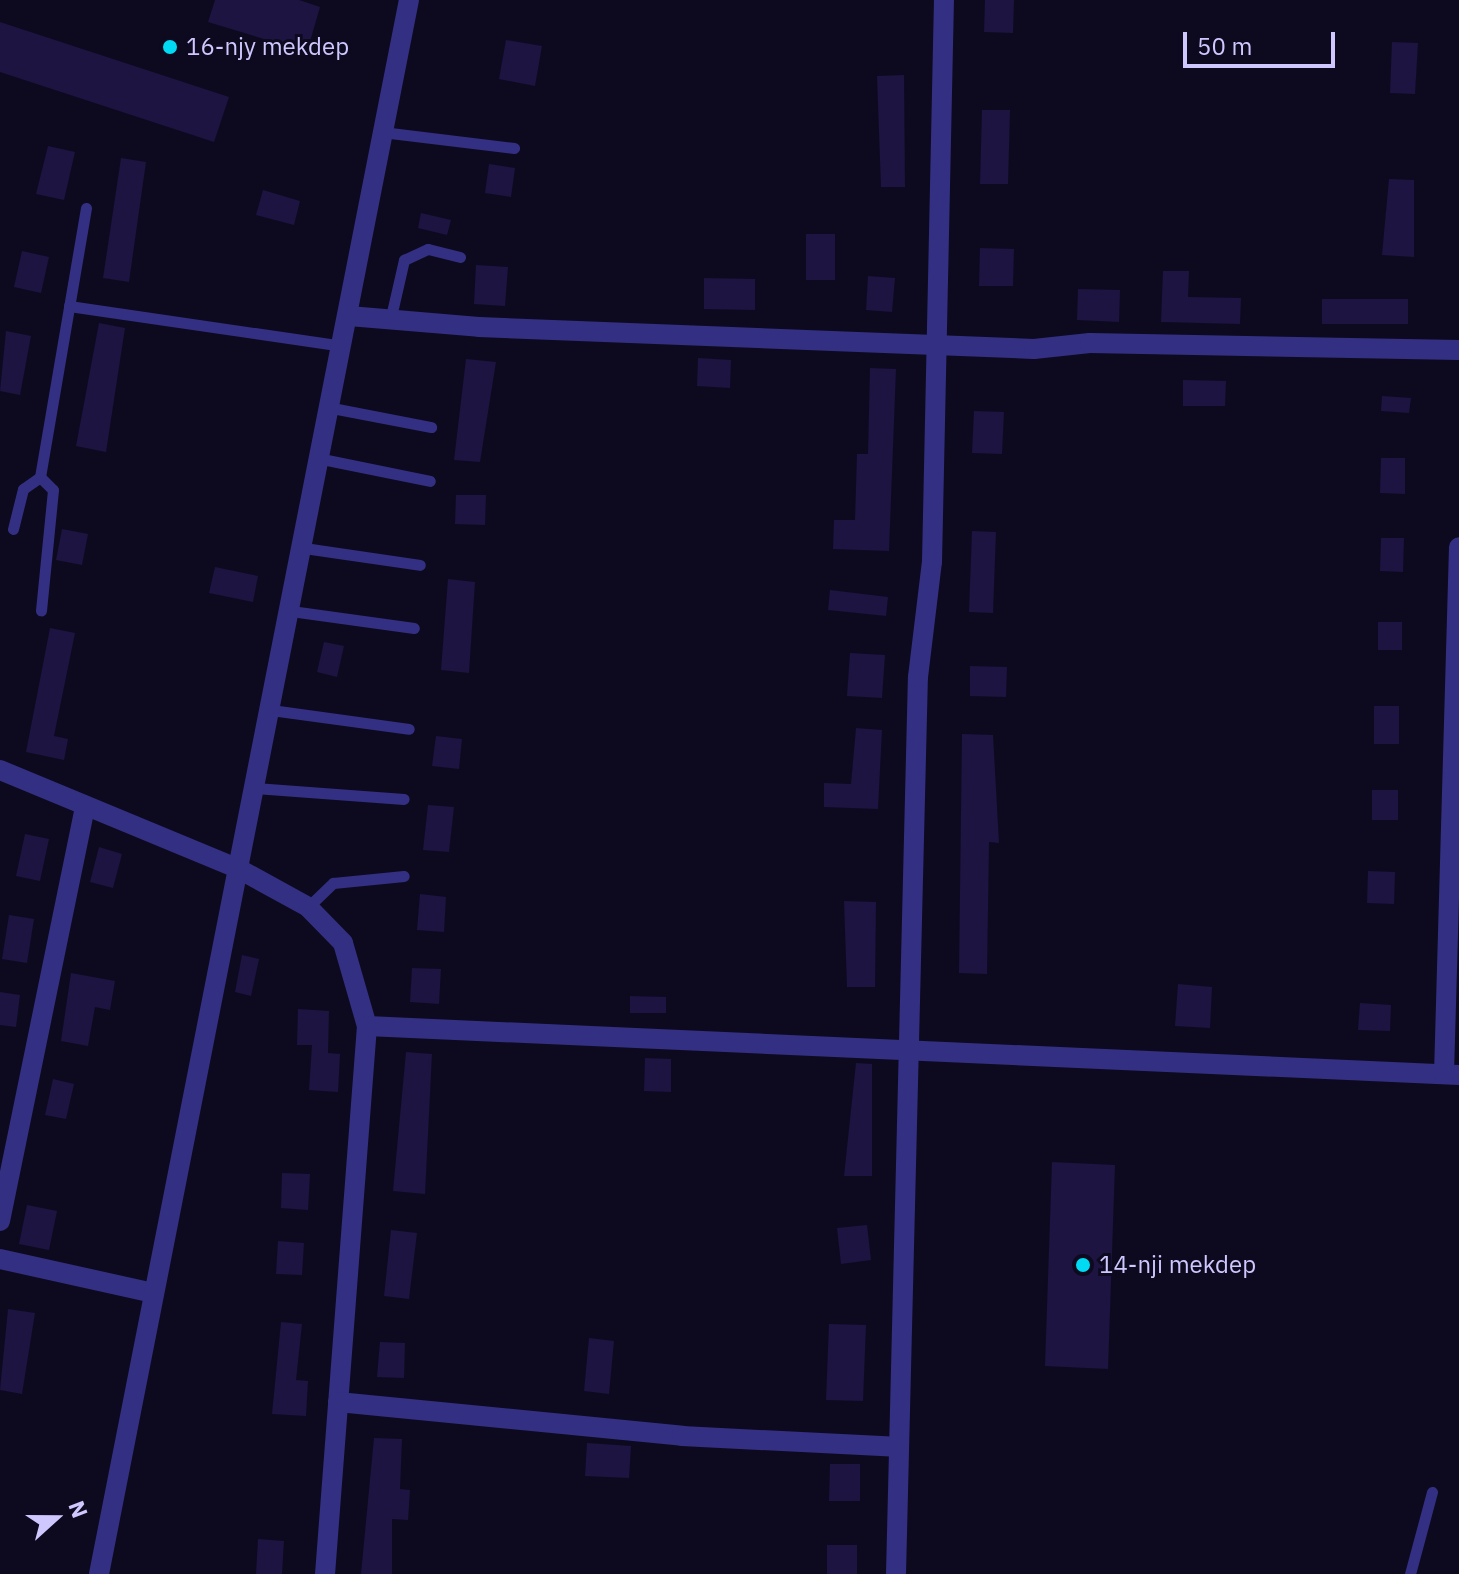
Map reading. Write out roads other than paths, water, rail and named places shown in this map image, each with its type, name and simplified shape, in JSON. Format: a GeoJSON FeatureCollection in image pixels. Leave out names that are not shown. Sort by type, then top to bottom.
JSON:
{"type":"FeatureCollection","features":[{"type":"Feature","properties":{"kind":"street"},"geometry":{"type":"LineString","coordinates":[[99,1574],[322,459],[409,0]]}},
{"type":"Feature","properties":{"kind":"street"},"geometry":{"type":"LineString","coordinates":[[896,1574],[896,1447],[918,677],[932,562],[944,0]]}},
{"type":"Feature","properties":{"kind":"street"},"geometry":{"type":"LineString","coordinates":[[349,316],[390,322],[935,345],[1459,350]]}},
{"type":"Feature","properties":{"kind":"street"},"geometry":{"type":"LineString","coordinates":[[367,1026],[1452,1074],[1459,547]]}},
{"type":"Feature","properties":{"kind":"street"},"geometry":{"type":"LineString","coordinates":[[0,770],[239,869],[308,907],[343,943],[367,1026],[325,1574]]}},
{"type":"Feature","properties":{"kind":"street"},"geometry":{"type":"LineString","coordinates":[[0,1221],[85,806]]}},
{"type":"Feature","properties":{"kind":"street"},"geometry":{"type":"LineString","coordinates":[[0,1259],[153,1293]]}},
{"type":"Feature","properties":{"kind":"street"},"geometry":{"type":"LineString","coordinates":[[338,1402],[682,1436],[896,1447]]}},
{"type":"Feature","properties":{"kind":"lane"},"geometry":{"type":"LineString","coordinates":[[382,132],[514,148]]}},
{"type":"Feature","properties":{"kind":"lane"},"geometry":{"type":"LineString","coordinates":[[13,529],[23,489],[40,477],[86,208]]}},
{"type":"Feature","properties":{"kind":"lane"},"geometry":{"type":"LineString","coordinates":[[390,322],[404,260],[428,249],[460,257]]}},
{"type":"Feature","properties":{"kind":"lane"},"geometry":{"type":"LineString","coordinates":[[69,306],[343,346]]}},
{"type":"Feature","properties":{"kind":"lane"},"geometry":{"type":"LineString","coordinates":[[332,408],[431,427]]}},
{"type":"Feature","properties":{"kind":"lane"},"geometry":{"type":"LineString","coordinates":[[322,459],[430,481]]}},
{"type":"Feature","properties":{"kind":"lane"},"geometry":{"type":"LineString","coordinates":[[40,477],[53,490],[41,610]]}},
{"type":"Feature","properties":{"kind":"lane"},"geometry":{"type":"LineString","coordinates":[[304,548],[420,565]]}},
{"type":"Feature","properties":{"kind":"lane"},"geometry":{"type":"LineString","coordinates":[[291,611],[414,628]]}},
{"type":"Feature","properties":{"kind":"lane"},"geometry":{"type":"LineString","coordinates":[[271,710],[409,729]]}},
{"type":"Feature","properties":{"kind":"lane"},"geometry":{"type":"LineString","coordinates":[[255,788],[404,799]]}},
{"type":"Feature","properties":{"kind":"lane"},"geometry":{"type":"LineString","coordinates":[[308,907],[333,883],[404,876]]}},
{"type":"Feature","properties":{"kind":"lane"},"geometry":{"type":"LineString","coordinates":[[1410,1574],[1432,1492]]}},
{"type":"Feature","properties":{"kind":"place","name":"16-njy mekdep"},"geometry":{"type":"Point","coordinates":[170,47]}},
{"type":"Feature","properties":{"kind":"place","name":"14-nji mekdep"},"geometry":{"type":"Point","coordinates":[1083,1265]}}]}
